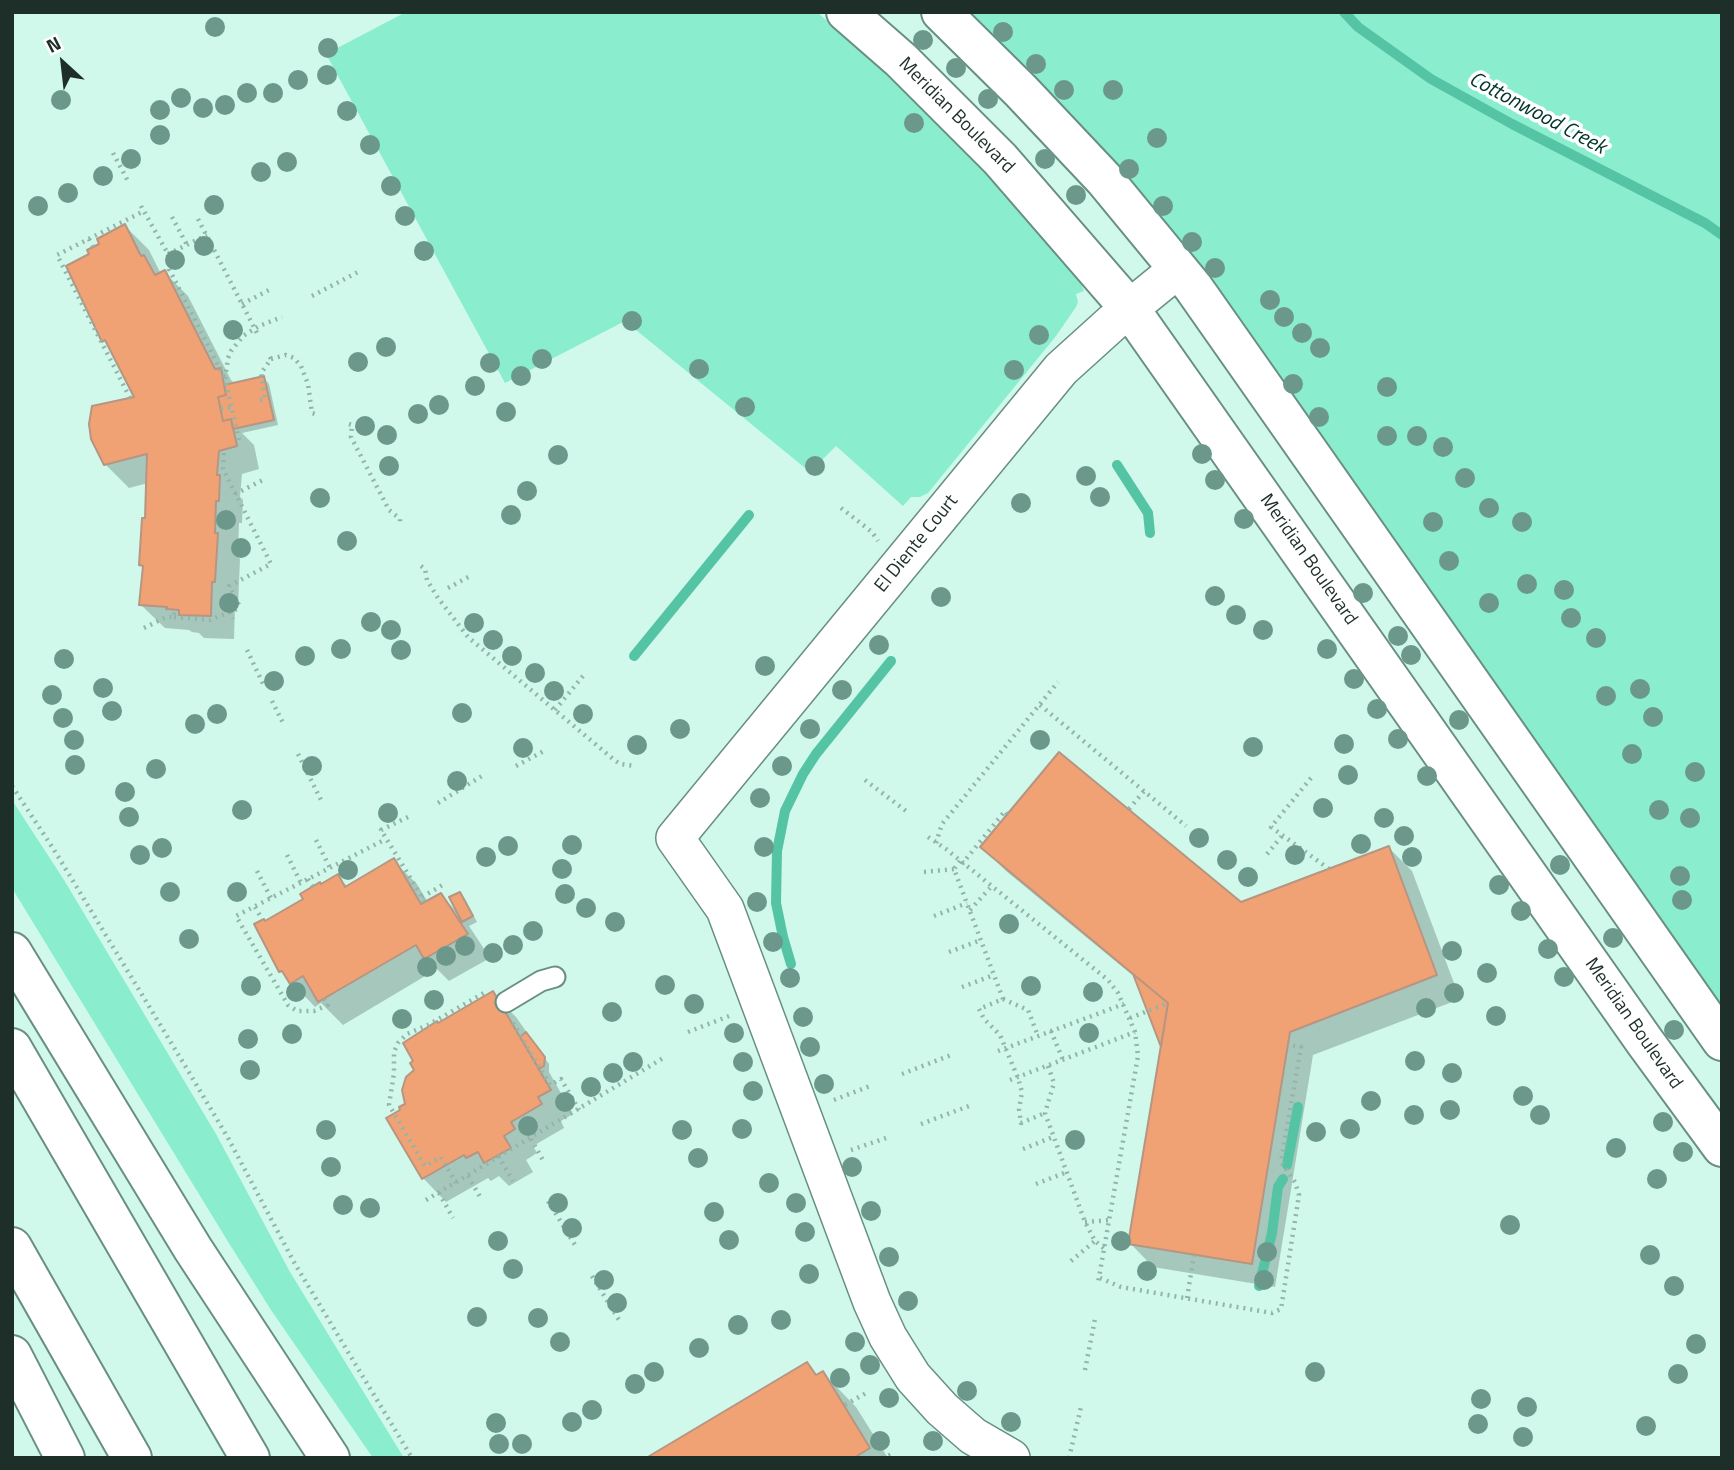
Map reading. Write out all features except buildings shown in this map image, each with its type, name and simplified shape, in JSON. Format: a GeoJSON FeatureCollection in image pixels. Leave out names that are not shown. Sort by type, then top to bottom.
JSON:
{"type":"FeatureCollection","features":[{"type":"Feature","properties":{"kind":"main road","name":"Meridian Boulevard"},"geometry":{"type":"LineString","coordinates":[[846,12],[901,60],[1000,159],[1130,309],[1645,1042],[1722,1147]]}},
{"type":"Feature","properties":{"kind":"main road"},"geometry":{"type":"LineString","coordinates":[[941,12],[1076,148],[1178,269],[1722,1041]]}},
{"type":"Feature","properties":{"kind":"main road"},"geometry":{"type":"LineString","coordinates":[[12,952],[183,1233],[330,1458]]}},
{"type":"Feature","properties":{"kind":"main road"},"geometry":{"type":"LineString","coordinates":[[12,1048],[250,1458]]}},
{"type":"Feature","properties":{"kind":"main road"},"geometry":{"type":"LineString","coordinates":[[12,1247],[132,1458]]}},
{"type":"Feature","properties":{"kind":"main road"},"geometry":{"type":"LineString","coordinates":[[12,1355],[65,1458]]}},
{"type":"Feature","properties":{"kind":"street","name":"El Diente Court"},"geometry":{"type":"LineString","coordinates":[[1011,1458],[973,1436],[942,1409],[913,1377],[891,1344],[872,1302],[727,913],[676,838],[1061,369],[1178,269]]}},
{"type":"Feature","properties":{"kind":"lane"},"geometry":{"type":"LineString","coordinates":[[503,1004],[546,978],[555,977]]}},
{"type":"Feature","properties":{"kind":"path"},"geometry":{"type":"LineString","coordinates":[[113,153],[129,183]]}},
{"type":"Feature","properties":{"kind":"path"},"geometry":{"type":"LineString","coordinates":[[130,398],[57,256],[143,208],[168,254],[169,270],[225,379],[239,440]]}},
{"type":"Feature","properties":{"kind":"path"},"geometry":{"type":"LineString","coordinates":[[172,217],[187,245]]}},
{"type":"Feature","properties":{"kind":"path"},"geometry":{"type":"LineString","coordinates":[[198,219],[256,331]]}},
{"type":"Feature","properties":{"kind":"path"},"geometry":{"type":"LineString","coordinates":[[168,254],[207,235]]}},
{"type":"Feature","properties":{"kind":"path"},"geometry":{"type":"LineString","coordinates":[[89,239],[93,247]]}},
{"type":"Feature","properties":{"kind":"path"},"geometry":{"type":"LineString","coordinates":[[312,296],[358,272]]}},
{"type":"Feature","properties":{"kind":"path"},"geometry":{"type":"LineString","coordinates":[[242,304],[269,290]]}},
{"type":"Feature","properties":{"kind":"path"},"geometry":{"type":"LineString","coordinates":[[225,379],[231,351],[243,336],[282,317]]}},
{"type":"Feature","properties":{"kind":"path"},"geometry":{"type":"LineString","coordinates":[[260,400],[265,399],[261,373],[270,357],[286,355],[302,366],[308,384],[312,413],[315,414]]}},
{"type":"Feature","properties":{"kind":"path"},"geometry":{"type":"LineString","coordinates":[[221,409],[231,407]]}},
{"type":"Feature","properties":{"kind":"path"},"geometry":{"type":"LineString","coordinates":[[349,424],[352,425],[351,437],[389,510],[400,519],[400,524]]}},
{"type":"Feature","properties":{"kind":"path"},"geometry":{"type":"LineString","coordinates":[[144,628],[166,617],[210,620],[237,609],[239,605],[229,586],[271,564],[223,469],[223,450]]}},
{"type":"Feature","properties":{"kind":"path"},"geometry":{"type":"LineString","coordinates":[[235,494],[263,480]]}},
{"type":"Feature","properties":{"kind":"path"},"geometry":{"type":"LineString","coordinates":[[841,508],[872,532],[879,543],[879,549]]}},
{"type":"Feature","properties":{"kind":"path"},"geometry":{"type":"LineString","coordinates":[[421,566],[425,569],[427,580],[438,598],[468,637],[613,759],[620,764],[635,766]]}},
{"type":"Feature","properties":{"kind":"path"},"geometry":{"type":"LineString","coordinates":[[447,588],[472,575]]}},
{"type":"Feature","properties":{"kind":"path"},"geometry":{"type":"LineString","coordinates":[[174,610],[174,617]]}},
{"type":"Feature","properties":{"kind":"path"},"geometry":{"type":"LineString","coordinates":[[230,612],[233,619]]}},
{"type":"Feature","properties":{"kind":"path"},"geometry":{"type":"LineString","coordinates":[[247,650],[265,688]]}},
{"type":"Feature","properties":{"kind":"path"},"geometry":{"type":"LineString","coordinates":[[555,710],[583,676]]}},
{"type":"Feature","properties":{"kind":"path"},"geometry":{"type":"LineString","coordinates":[[936,843],[942,824],[1058,682]]}},
{"type":"Feature","properties":{"kind":"path"},"geometry":{"type":"LineString","coordinates":[[272,701],[283,723]]}},
{"type":"Feature","properties":{"kind":"path"},"geometry":{"type":"LineString","coordinates":[[1040,705],[1186,826]]}},
{"type":"Feature","properties":{"kind":"path"},"geometry":{"type":"LineString","coordinates":[[516,766],[544,751]]}},
{"type":"Feature","properties":{"kind":"path"},"geometry":{"type":"LineString","coordinates":[[298,754],[321,800]]}},
{"type":"Feature","properties":{"kind":"path"},"geometry":{"type":"LineString","coordinates":[[438,803],[482,776]]}},
{"type":"Feature","properties":{"kind":"path"},"geometry":{"type":"LineString","coordinates":[[1311,778],[1271,827],[1329,869]]}},
{"type":"Feature","properties":{"kind":"path"},"geometry":{"type":"LineString","coordinates":[[865,780],[906,811]]}},
{"type":"Feature","properties":{"kind":"path"},"geometry":{"type":"LineString","coordinates":[[12,786],[56,853],[187,1069],[228,1138],[295,1264],[412,1458]]}},
{"type":"Feature","properties":{"kind":"path"},"geometry":{"type":"LineString","coordinates":[[1129,809],[1144,791]]}},
{"type":"Feature","properties":{"kind":"path"},"geometry":{"type":"LineString","coordinates":[[924,872],[954,869],[1005,811],[1007,814]]}},
{"type":"Feature","properties":{"kind":"path"},"geometry":{"type":"LineString","coordinates":[[408,817],[381,830],[386,839],[423,900],[446,883]]}},
{"type":"Feature","properties":{"kind":"path"},"geometry":{"type":"LineString","coordinates":[[1267,854],[1282,836]]}},
{"type":"Feature","properties":{"kind":"path"},"geometry":{"type":"LineString","coordinates":[[928,837],[1108,980],[1130,1018],[1135,1031],[1138,1056],[1099,1280],[1121,1287],[1272,1313],[1281,1309],[1299,1195],[1295,1182],[1281,1163],[1301,1047],[1287,1045]]}},
{"type":"Feature","properties":{"kind":"path"},"geometry":{"type":"LineString","coordinates":[[324,999],[328,1005],[306,1012],[297,1011],[285,1002],[236,916],[386,839]]}},
{"type":"Feature","properties":{"kind":"path"},"geometry":{"type":"LineString","coordinates":[[316,840],[330,868]]}},
{"type":"Feature","properties":{"kind":"path"},"geometry":{"type":"LineString","coordinates":[[286,855],[301,883]]}},
{"type":"Feature","properties":{"kind":"path"},"geometry":{"type":"LineString","coordinates":[[954,869],[1003,999],[1028,1010],[1038,1036]]}},
{"type":"Feature","properties":{"kind":"path"},"geometry":{"type":"LineString","coordinates":[[257,871],[271,898]]}},
{"type":"Feature","properties":{"kind":"path"},"geometry":{"type":"LineString","coordinates":[[308,879],[313,887]]}},
{"type":"Feature","properties":{"kind":"path"},"geometry":{"type":"LineString","coordinates":[[970,910],[990,888]]}},
{"type":"Feature","properties":{"kind":"path"},"geometry":{"type":"LineString","coordinates":[[934,916],[967,903]]}},
{"type":"Feature","properties":{"kind":"path"},"geometry":{"type":"LineString","coordinates":[[255,907],[262,919]]}},
{"type":"Feature","properties":{"kind":"path"},"geometry":{"type":"LineString","coordinates":[[949,952],[981,940]]}},
{"type":"Feature","properties":{"kind":"path"},"geometry":{"type":"LineString","coordinates":[[962,987],[994,975]]}},
{"type":"Feature","properties":{"kind":"path"},"geometry":{"type":"LineString","coordinates":[[1003,999],[979,1009],[984,1019],[1000,1035],[1018,1077],[1022,1092],[1019,1109],[1021,1123],[1045,1113]]}},
{"type":"Feature","properties":{"kind":"path"},"geometry":{"type":"LineString","coordinates":[[1130,1018],[1168,1003]]}},
{"type":"Feature","properties":{"kind":"path"},"geometry":{"type":"LineString","coordinates":[[456,1182],[441,1157],[425,1166],[389,1105],[394,1052],[407,1034],[428,1025],[503,1004],[550,1085],[561,1079],[579,1110]]}},
{"type":"Feature","properties":{"kind":"path"},"geometry":{"type":"LineString","coordinates":[[998,1051],[1124,1004]]}},
{"type":"Feature","properties":{"kind":"path"},"geometry":{"type":"LineString","coordinates":[[688,1032],[736,1014]]}},
{"type":"Feature","properties":{"kind":"path"},"geometry":{"type":"LineString","coordinates":[[1051,1031],[1063,1060]]}},
{"type":"Feature","properties":{"kind":"path"},"geometry":{"type":"LineString","coordinates":[[1010,1080],[1135,1031]]}},
{"type":"Feature","properties":{"kind":"path"},"geometry":{"type":"LineString","coordinates":[[902,1074],[951,1055]]}},
{"type":"Feature","properties":{"kind":"path"},"geometry":{"type":"LineString","coordinates":[[426,1200],[665,1057]]}},
{"type":"Feature","properties":{"kind":"path"},"geometry":{"type":"LineString","coordinates":[[1048,1066],[1054,1083],[1045,1113],[1085,1222],[1095,1241],[1105,1249]]}},
{"type":"Feature","properties":{"kind":"path"},"geometry":{"type":"LineString","coordinates":[[823,1104],[870,1086]]}},
{"type":"Feature","properties":{"kind":"path"},"geometry":{"type":"LineString","coordinates":[[921,1125],[969,1106]]}},
{"type":"Feature","properties":{"kind":"path"},"geometry":{"type":"LineString","coordinates":[[846,1151],[888,1136]]}},
{"type":"Feature","properties":{"kind":"path"},"geometry":{"type":"LineString","coordinates":[[1023,1149],[1054,1137]]}},
{"type":"Feature","properties":{"kind":"path"},"geometry":{"type":"LineString","coordinates":[[530,1139],[544,1162]]}},
{"type":"Feature","properties":{"kind":"path"},"geometry":{"type":"LineString","coordinates":[[498,1157],[513,1181]]}},
{"type":"Feature","properties":{"kind":"path"},"geometry":{"type":"LineString","coordinates":[[1036,1184],[1066,1172]]}},
{"type":"Feature","properties":{"kind":"path"},"geometry":{"type":"LineString","coordinates":[[467,1176],[482,1200]]}},
{"type":"Feature","properties":{"kind":"path"},"geometry":{"type":"LineString","coordinates":[[439,1193],[453,1218]]}},
{"type":"Feature","properties":{"kind":"path"},"geometry":{"type":"LineString","coordinates":[[548,1201],[575,1245]]}},
{"type":"Feature","properties":{"kind":"path"},"geometry":{"type":"LineString","coordinates":[[1085,1222],[1110,1220]]}},
{"type":"Feature","properties":{"kind":"path"},"geometry":{"type":"LineString","coordinates":[[1071,1261],[1095,1241]]}},
{"type":"Feature","properties":{"kind":"path"},"geometry":{"type":"LineString","coordinates":[[1187,1298],[1194,1255]]}},
{"type":"Feature","properties":{"kind":"path"},"geometry":{"type":"LineString","coordinates":[[592,1276],[620,1321]]}},
{"type":"Feature","properties":{"kind":"path"},"geometry":{"type":"LineString","coordinates":[[1085,1370],[1095,1319]]}},
{"type":"Feature","properties":{"kind":"path"},"geometry":{"type":"LineString","coordinates":[[845,1405],[866,1393]]}},
{"type":"Feature","properties":{"kind":"path"},"geometry":{"type":"LineString","coordinates":[[1069,1458],[1081,1407]]}},
{"type":"Feature","properties":{"kind":"path"},"geometry":{"type":"LineString","coordinates":[[882,1458],[895,1453]]}},
{"type":"Feature","properties":{"kind":"green space"},"geometry":{"type":"Polygon","coordinates":[[[406,12],[817,12],[902,88],[957,142],[1079,277],[1084,291],[1076,294],[1076,307],[1056,336],[928,493],[911,497],[903,506],[836,446],[810,472],[625,321],[505,383],[326,54],[406,12]]]}},
{"type":"Feature","properties":{"kind":"green space"},"geometry":{"type":"Polygon","coordinates":[[[968,12],[1722,12],[1722,1009],[968,12]]]}},
{"type":"Feature","properties":{"kind":"green space"},"geometry":{"type":"Polygon","coordinates":[[[12,800],[64,880],[216,1134],[290,1272],[404,1458],[373,1458],[271,1310],[12,888],[12,800]]]}},
{"type":"Feature","properties":{"kind":"waterway","name":"Cottonwood Creek"},"geometry":{"type":"LineString","coordinates":[[1344,12],[1358,27],[1431,79],[1512,124],[1705,223],[1722,235]]}},
{"type":"Feature","properties":{"kind":"waterway"},"geometry":{"type":"LineString","coordinates":[[1117,465],[1148,513],[1150,533]]}},
{"type":"Feature","properties":{"kind":"waterway"},"geometry":{"type":"LineString","coordinates":[[634,656],[749,515]]}},
{"type":"Feature","properties":{"kind":"waterway"},"geometry":{"type":"LineString","coordinates":[[791,964],[776,903],[777,851],[785,811],[816,754],[891,661]]}},
{"type":"Feature","properties":{"kind":"waterway"},"geometry":{"type":"LineString","coordinates":[[1287,1165],[1298,1107]]}},
{"type":"Feature","properties":{"kind":"waterway"},"geometry":{"type":"LineString","coordinates":[[1259,1286],[1272,1233],[1278,1187],[1283,1179]]}}]}
